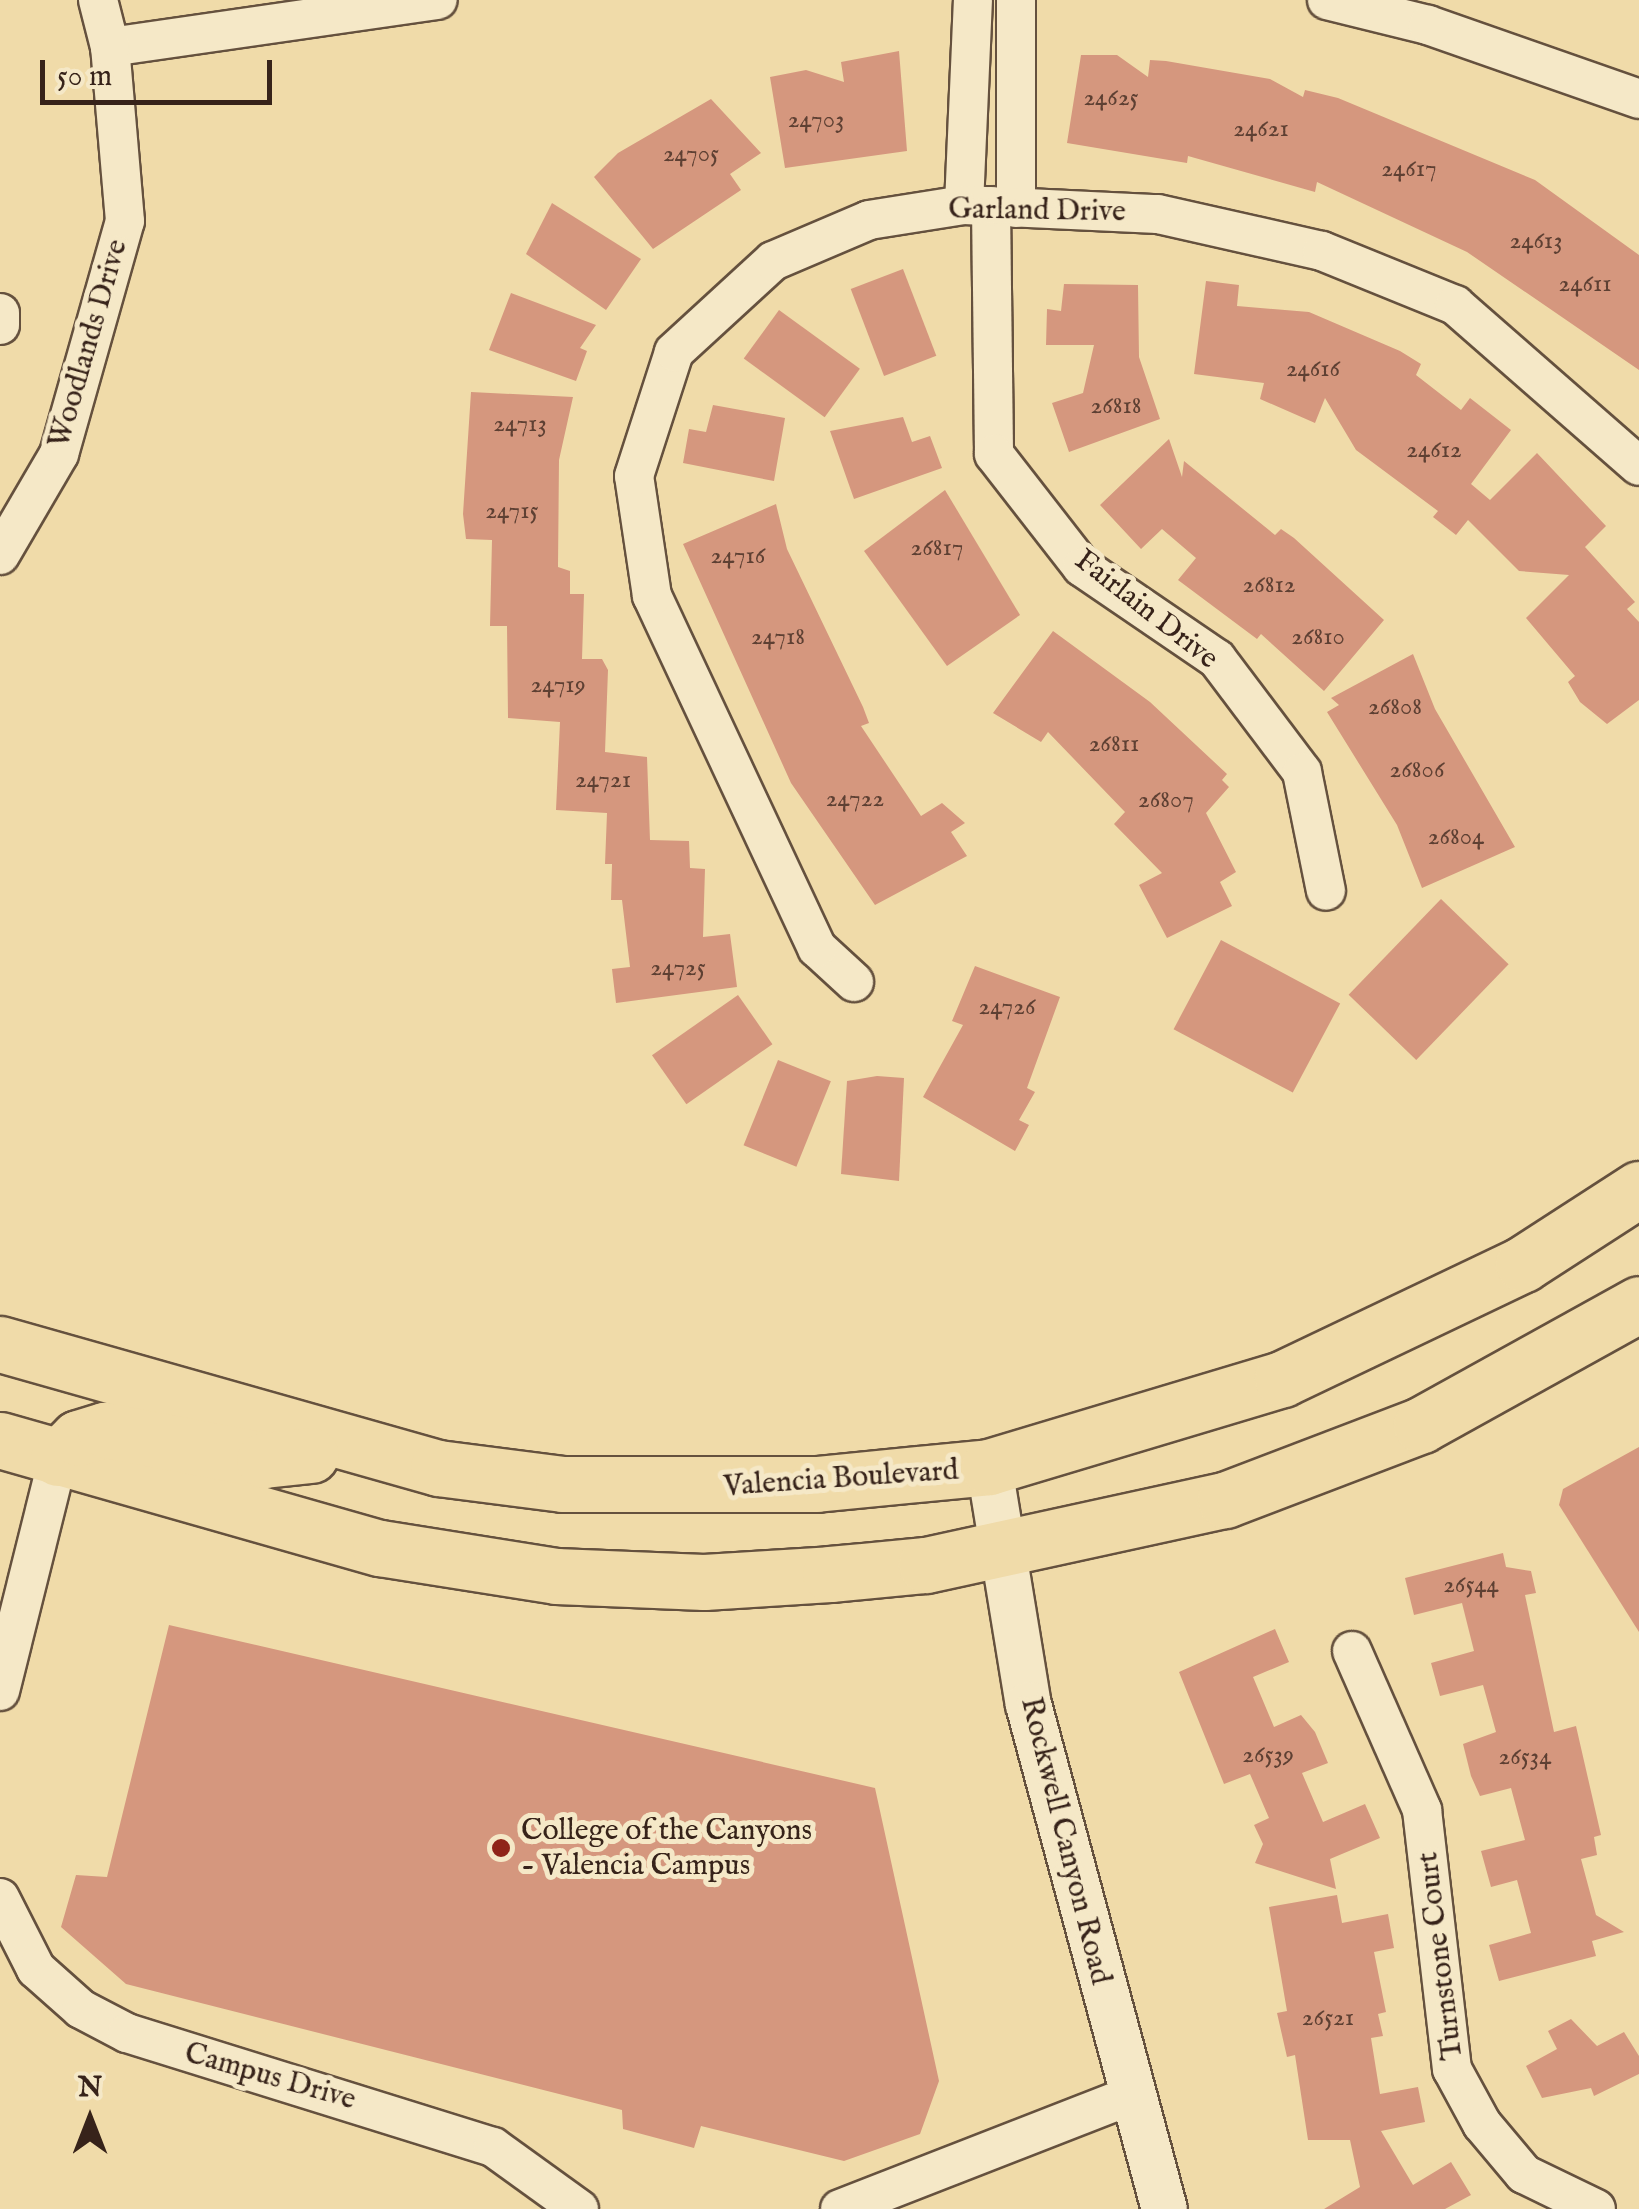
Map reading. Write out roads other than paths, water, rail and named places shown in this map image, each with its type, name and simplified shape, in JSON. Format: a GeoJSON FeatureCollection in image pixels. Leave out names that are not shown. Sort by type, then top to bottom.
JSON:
{"type":"FeatureCollection","features":[{"type":"Feature","properties":{"kind":"main road","name":"Valencia Boulevard"},"geometry":{"type":"LineString","coordinates":[[0,1344],[354,1450],[563,1484],[702,1488],[989,1467],[1282,1378],[1524,1264],[1639,1188]]}},
{"type":"Feature","properties":{"kind":"main road"},"geometry":{"type":"LineString","coordinates":[[0,1440],[380,1548],[556,1576],[704,1582],[926,1565],[1225,1500],[1421,1425],[1639,1304]]}},
{"type":"Feature","properties":{"kind":"main road"},"geometry":{"type":"LineString","coordinates":[[58,1458],[78,1438],[104,1430],[264,1460],[354,1450]]}},
{"type":"Feature","properties":{"kind":"street","name":"Woodlands Drive"},"geometry":{"type":"LineString","coordinates":[[0,555],[59,454],[125,222],[110,47],[98,0]]}},
{"type":"Feature","properties":{"kind":"street"},"geometry":{"type":"LineString","coordinates":[[110,47],[438,0]]}},
{"type":"Feature","properties":{"kind":"street","name":"Fairlain Drive"},"geometry":{"type":"LineString","coordinates":[[973,0],[990,206],[994,454],[1082,568],[1217,659],[1302,772],[1326,891]]}},
{"type":"Feature","properties":{"kind":"street","name":"Fairlain Drive"},"geometry":{"type":"LineString","coordinates":[[990,206],[1016,0]]}},
{"type":"Feature","properties":{"kind":"street"},"geometry":{"type":"LineString","coordinates":[[1326,0],[1428,24],[1639,99]]}},
{"type":"Feature","properties":{"kind":"street","name":"Garland Drive"},"geometry":{"type":"LineString","coordinates":[[854,982],[817,948],[652,596],[634,476],[674,352],[774,261],[869,220],[990,206],[1158,214],[1322,252],[1455,305],[1639,466]]}},
{"type":"Feature","properties":{"kind":"street"},"geometry":{"type":"LineString","coordinates":[[0,313],[0,324]]}},
{"type":"Feature","properties":{"kind":"street"},"geometry":{"type":"LineString","coordinates":[[0,1691],[58,1458]]}},
{"type":"Feature","properties":{"kind":"street","name":"Rockwell Canyon Road"},"geometry":{"type":"LineString","coordinates":[[989,1467],[1028,1704],[1164,2209]]}},
{"type":"Feature","properties":{"kind":"street","name":"Turnstone Court"},"geometry":{"type":"LineString","coordinates":[[1352,1651],[1422,1810],[1452,2069],[1482,2124],[1524,2174],[1596,2209]]}},
{"type":"Feature","properties":{"kind":"street","name":"Campus Drive"},"geometry":{"type":"LineString","coordinates":[[0,1898],[36,1969],[81,2009],[127,2034],[493,2147],[579,2209]]}},
{"type":"Feature","properties":{"kind":"street"},"geometry":{"type":"LineString","coordinates":[[840,2209],[1132,2095]]}},
{"type":"Feature","properties":{"kind":"place","name":"College of the Canyons - Valencia Campus"},"geometry":{"type":"Point","coordinates":[501,1848]}}]}
